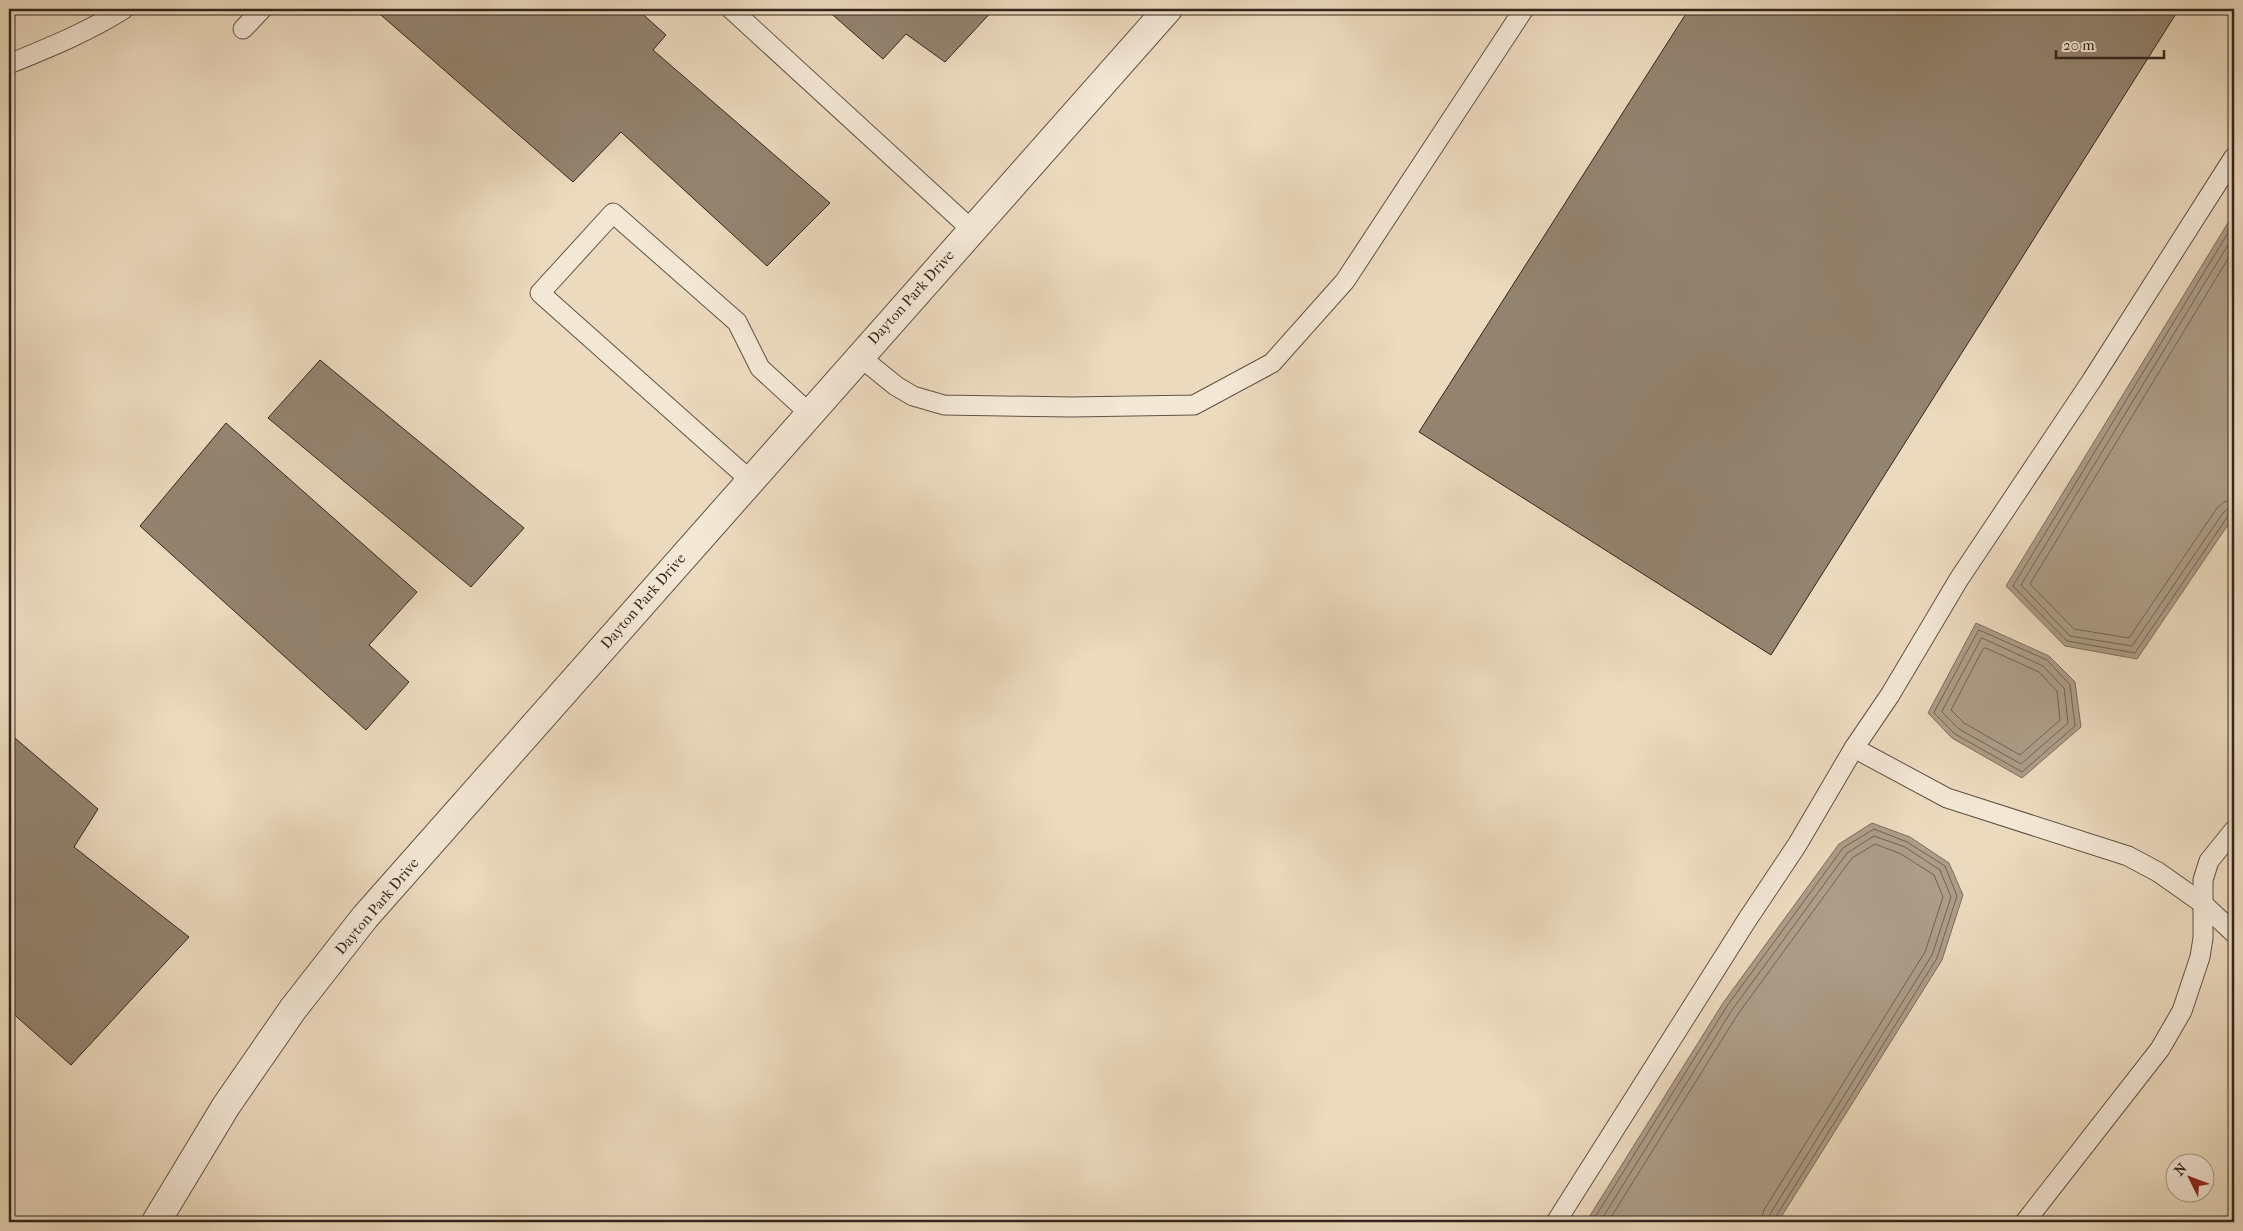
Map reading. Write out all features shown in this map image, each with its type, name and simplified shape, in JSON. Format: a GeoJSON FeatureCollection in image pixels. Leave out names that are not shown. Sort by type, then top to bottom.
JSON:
{"type":"FeatureCollection","features":[{"type":"Feature","properties":{"kind":"street","name":"Dayton Park Drive"},"geometry":{"type":"LineString","coordinates":[[156,1222],[226,1106],[293,1009],[365,917],[859,356],[1168,9]]}},
{"type":"Feature","properties":{"kind":"lane"},"geometry":{"type":"LineString","coordinates":[[9,64],[62,42],[124,9]]}},
{"type":"Feature","properties":{"kind":"lane"},"geometry":{"type":"LineString","coordinates":[[243,29],[262,9]]}},
{"type":"Feature","properties":{"kind":"lane"},"geometry":{"type":"LineString","coordinates":[[731,9],[972,230]]}},
{"type":"Feature","properties":{"kind":"lane"},"geometry":{"type":"LineString","coordinates":[[859,356],[896,386],[913,396],[944,405],[1072,407],[1194,405],[1272,363],[1345,280],[1524,9]]}},
{"type":"Feature","properties":{"kind":"lane"},"geometry":{"type":"LineString","coordinates":[[1556,1222],[1747,920],[1797,845],[1854,748],[1890,695],[1959,579],[2092,380],[2234,158]]}},
{"type":"Feature","properties":{"kind":"lane"},"geometry":{"type":"LineString","coordinates":[[750,480],[540,293],[613,213],[737,322],[760,368],[809,413]]}},
{"type":"Feature","properties":{"kind":"lane"},"geometry":{"type":"LineString","coordinates":[[1854,748],[1947,798],[2128,856],[2158,872],[2202,903],[2234,933]]}},
{"type":"Feature","properties":{"kind":"lane"},"geometry":{"type":"LineString","coordinates":[[2025,1222],[2160,1049],[2177,1018],[2200,956],[2203,938],[2203,880],[2209,861],[2234,830]]}},
{"type":"Feature","properties":{"kind":"water"},"geometry":{"type":"Polygon","coordinates":[[[2234,213],[2234,516],[2137,659],[2065,646],[2006,586],[2234,213]]]}},
{"type":"Feature","properties":{"kind":"water"},"geometry":{"type":"Polygon","coordinates":[[[1976,623],[2049,656],[2075,682],[2081,727],[2022,778],[1952,738],[1928,713],[1976,623]]]}},
{"type":"Feature","properties":{"kind":"water"},"geometry":{"type":"Polygon","coordinates":[[[1872,823],[1910,837],[1949,863],[1963,895],[1942,960],[1778,1222],[1586,1222],[1723,1003],[1839,844],[1872,823]]]}},
{"type":"Feature","properties":{"kind":"building"},"geometry":{"type":"Polygon","coordinates":[[[374,9],[637,9],[666,35],[653,50],[830,203],[767,266],[621,132],[573,182],[374,9]]]}},
{"type":"Feature","properties":{"kind":"building"},"geometry":{"type":"Polygon","coordinates":[[[826,9],[994,9],[945,62],[906,34],[883,59],[826,9]]]}},
{"type":"Feature","properties":{"kind":"building"},"geometry":{"type":"Polygon","coordinates":[[[1689,9],[2179,9],[1771,655],[1419,432],[1689,9]]]}},
{"type":"Feature","properties":{"kind":"building"},"geometry":{"type":"Polygon","coordinates":[[[320,360],[524,528],[471,587],[268,418],[320,360]]]}},
{"type":"Feature","properties":{"kind":"building"},"geometry":{"type":"Polygon","coordinates":[[[226,423],[417,592],[369,645],[409,682],[366,730],[140,526],[226,423]]]}},
{"type":"Feature","properties":{"kind":"building"},"geometry":{"type":"Polygon","coordinates":[[[9,733],[98,809],[74,847],[189,937],[71,1065],[9,1010],[9,733]]]}}]}
